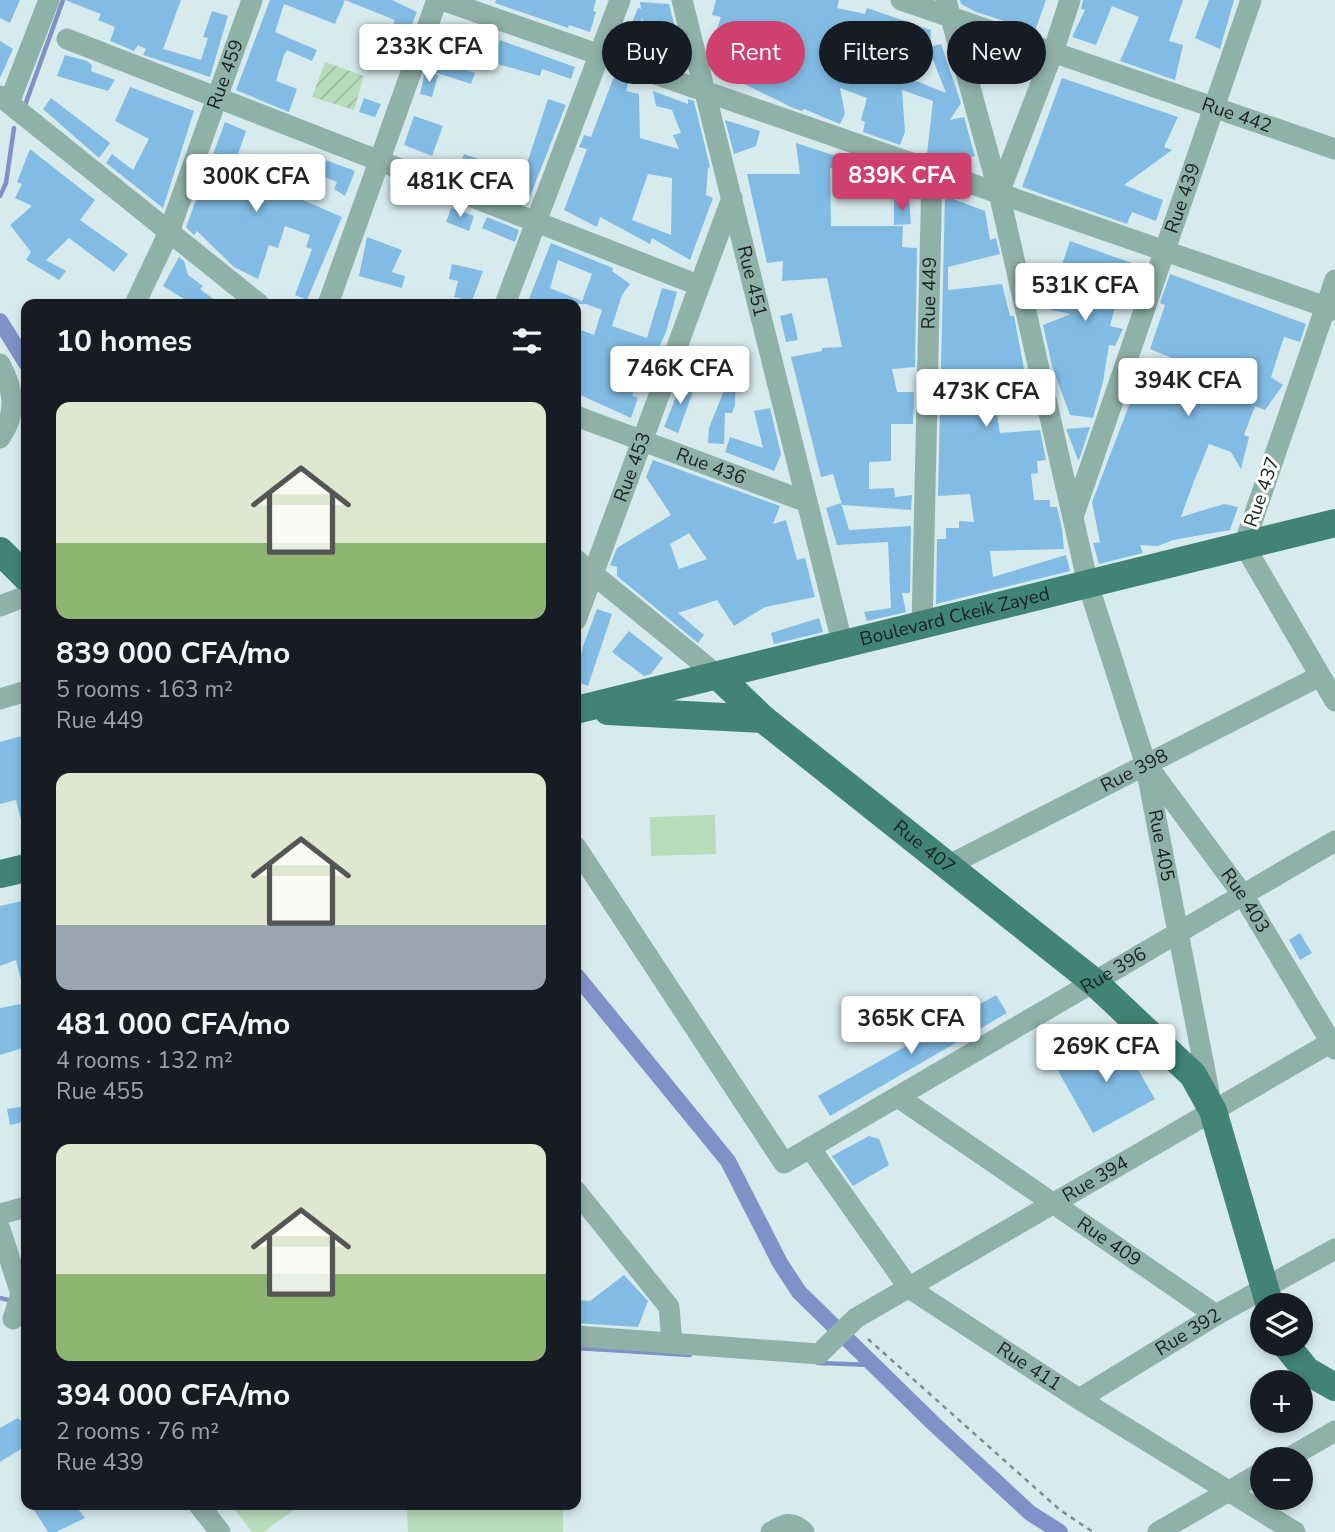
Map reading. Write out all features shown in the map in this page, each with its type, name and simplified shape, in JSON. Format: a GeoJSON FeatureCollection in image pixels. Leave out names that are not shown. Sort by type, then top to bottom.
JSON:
{"type":"FeatureCollection","features":[{"type":"Feature","properties":{"kind":"main road","name":"Boulevard Ckeik Zayed"},"geometry":{"type":"LineString","coordinates":[[581,709],[922,627],[1335,523]]}},
{"type":"Feature","properties":{"kind":"main road"},"geometry":{"type":"LineString","coordinates":[[0,551],[21,572]]}},
{"type":"Feature","properties":{"kind":"main road","name":"Rue 407"},"geometry":{"type":"LineString","coordinates":[[718,676],[763,719],[949,864],[1094,982],[1193,1075],[1213,1111],[1266,1293]]}},
{"type":"Feature","properties":{"kind":"main road"},"geometry":{"type":"LineString","coordinates":[[581,710],[763,719]]}},
{"type":"Feature","properties":{"kind":"main road"},"geometry":{"type":"LineString","coordinates":[[0,874],[21,869]]}},
{"type":"Feature","properties":{"kind":"main road"},"geometry":{"type":"LineString","coordinates":[[1295,1356],[1307,1371],[1335,1387]]}},
{"type":"Feature","properties":{"kind":"street"},"geometry":{"type":"LineString","coordinates":[[49,0],[5,99],[253,299]]}},
{"type":"Feature","properties":{"kind":"street","name":"Rue 459"},"geometry":{"type":"LineString","coordinates":[[137,299],[169,232],[251,0]]}},
{"type":"Feature","properties":{"kind":"street"},"geometry":{"type":"LineString","coordinates":[[330,299],[440,0],[1331,308]]}},
{"type":"Feature","properties":{"kind":"street"},"geometry":{"type":"LineString","coordinates":[[507,299],[620,0]]}},
{"type":"Feature","properties":{"kind":"street","name":"Rue 451"},"geometry":{"type":"LineString","coordinates":[[682,0],[843,646]]}},
{"type":"Feature","properties":{"kind":"street","name":"Rue 442"},"geometry":{"type":"LineString","coordinates":[[901,0],[948,9],[1054,52],[1335,149]]}},
{"type":"Feature","properties":{"kind":"street"},"geometry":{"type":"LineString","coordinates":[[999,193],[1054,52],[1070,0]]}},
{"type":"Feature","properties":{"kind":"street","name":"Rue 439"},"geometry":{"type":"LineString","coordinates":[[1073,516],[1251,0]]}},
{"type":"Feature","properties":{"kind":"street","name":"Rue 405"},"geometry":{"type":"LineString","coordinates":[[948,9],[999,193],[1088,584],[1145,762],[1213,1111]]}},
{"type":"Feature","properties":{"kind":"street"},"geometry":{"type":"LineString","coordinates":[[67,39],[698,285]]}},
{"type":"Feature","properties":{"kind":"street","name":"Rue 449"},"geometry":{"type":"LineString","coordinates":[[922,627],[932,170]]}},
{"type":"Feature","properties":{"kind":"street","name":"Rue 453"},"geometry":{"type":"LineString","coordinates":[[581,606],[732,198]]}},
{"type":"Feature","properties":{"kind":"street","name":"Rue 437"},"geometry":{"type":"LineString","coordinates":[[1244,545],[1331,308],[1335,280]]}},
{"type":"Feature","properties":{"kind":"street"},"geometry":{"type":"LineString","coordinates":[[0,364],[13,388],[11,411],[1,438]]}},
{"type":"Feature","properties":{"kind":"street","name":"Rue 436"},"geometry":{"type":"LineString","coordinates":[[581,418],[807,502]]}},
{"type":"Feature","properties":{"kind":"street"},"geometry":{"type":"LineString","coordinates":[[1244,545],[1335,701]]}},
{"type":"Feature","properties":{"kind":"street"},"geometry":{"type":"LineString","coordinates":[[581,564],[718,676]]}},
{"type":"Feature","properties":{"kind":"street"},"geometry":{"type":"LineString","coordinates":[[0,606],[21,598]]}},
{"type":"Feature","properties":{"kind":"street","name":"Rue 398"},"geometry":{"type":"LineString","coordinates":[[949,864],[1145,762],[1320,676]]}},
{"type":"Feature","properties":{"kind":"street"},"geometry":{"type":"LineString","coordinates":[[0,699],[21,693]]}},
{"type":"Feature","properties":{"kind":"street","name":"Rue 403"},"geometry":{"type":"LineString","coordinates":[[1145,762],[1243,895],[1334,1044]]}},
{"type":"Feature","properties":{"kind":"street","name":"Rue 396"},"geometry":{"type":"LineString","coordinates":[[581,854],[784,1163],[1335,841]]}},
{"type":"Feature","properties":{"kind":"street","name":"Rue 394"},"geometry":{"type":"LineString","coordinates":[[672,1343],[818,1354],[856,1318],[1334,1044]]}},
{"type":"Feature","properties":{"kind":"street","name":"Rue 409"},"geometry":{"type":"LineString","coordinates":[[898,1097],[1216,1315]]}},
{"type":"Feature","properties":{"kind":"street","name":"Rue 411"},"geometry":{"type":"LineString","coordinates":[[810,1148],[909,1288],[1079,1399],[1231,1490],[1295,1532]]}},
{"type":"Feature","properties":{"kind":"street"},"geometry":{"type":"LineString","coordinates":[[581,1197],[669,1307],[672,1343],[581,1336]]}},
{"type":"Feature","properties":{"kind":"street"},"geometry":{"type":"LineString","coordinates":[[0,1214],[21,1208]]}},
{"type":"Feature","properties":{"kind":"street"},"geometry":{"type":"LineString","coordinates":[[0,1229],[21,1287]]}},
{"type":"Feature","properties":{"kind":"street","name":"Rue 392"},"geometry":{"type":"LineString","coordinates":[[1273,1293],[1335,1249]]}},
{"type":"Feature","properties":{"kind":"street"},"geometry":{"type":"LineString","coordinates":[[13,1320],[21,1302]]}},
{"type":"Feature","properties":{"kind":"street","name":"Rue 392"},"geometry":{"type":"LineString","coordinates":[[1079,1399],[1216,1315],[1250,1303]]}},
{"type":"Feature","properties":{"kind":"street"},"geometry":{"type":"LineString","coordinates":[[1308,1447],[1335,1432]]}},
{"type":"Feature","properties":{"kind":"street"},"geometry":{"type":"LineString","coordinates":[[1158,1532],[1250,1479]]}},
{"type":"Feature","properties":{"kind":"street"},"geometry":{"type":"LineString","coordinates":[[203,1510],[220,1532]]}},
{"type":"Feature","properties":{"kind":"street"},"geometry":{"type":"LineString","coordinates":[[771,1532],[785,1524],[793,1524],[804,1532]]}},
{"type":"Feature","properties":{"kind":"path"},"geometry":{"type":"LineString","coordinates":[[868,1339],[1060,1510],[1093,1532]]}},
{"type":"Feature","properties":{"kind":"green space"},"geometry":{"type":"Polygon","coordinates":[[[325,62],[364,76],[354,110],[312,97],[325,62]]]}},
{"type":"Feature","properties":{"kind":"green space"},"geometry":{"type":"Polygon","coordinates":[[[715,815],[716,854],[651,856],[650,817],[715,815]]]}},
{"type":"Feature","properties":{"kind":"green space"},"geometry":{"type":"Polygon","coordinates":[[[235,1510],[293,1510],[264,1532],[252,1532],[235,1510]]]}},
{"type":"Feature","properties":{"kind":"green space"},"geometry":{"type":"Polygon","coordinates":[[[407,1510],[563,1510],[563,1532],[408,1532],[407,1510]]]}},
{"type":"Feature","properties":{"kind":"building"},"geometry":{"type":"Polygon","coordinates":[[[0,0],[20,0],[10,23],[0,18],[0,0]]]}},
{"type":"Feature","properties":{"kind":"building"},"geometry":{"type":"Polygon","coordinates":[[[65,0],[181,0],[163,49],[201,60],[208,38],[203,37],[212,11],[228,16],[210,77],[143,55],[146,49],[138,45],[134,51],[110,41],[115,27],[98,20],[101,14],[65,0]]]}},
{"type":"Feature","properties":{"kind":"building"},"geometry":{"type":"Polygon","coordinates":[[[270,0],[345,0],[335,24],[284,4],[275,32],[317,50],[312,61],[287,50],[284,55],[276,81],[297,89],[289,112],[236,90],[270,0]]]}},
{"type":"Feature","properties":{"kind":"building"},"geometry":{"type":"Polygon","coordinates":[[[345,0],[392,0],[417,12],[401,51],[385,44],[395,20],[345,0]]]}},
{"type":"Feature","properties":{"kind":"building"},"geometry":{"type":"Polygon","coordinates":[[[496,0],[596,0],[593,11],[596,12],[590,32],[569,25],[568,28],[495,3],[496,0]]]}},
{"type":"Feature","properties":{"kind":"building"},"geometry":{"type":"Polygon","coordinates":[[[716,0],[839,0],[837,8],[865,14],[867,8],[905,21],[819,21],[819,84],[924,84],[946,93],[933,60],[933,46],[941,44],[947,62],[947,84],[955,84],[961,103],[950,120],[964,117],[975,156],[951,163],[927,154],[933,101],[902,90],[905,132],[900,145],[863,132],[865,122],[861,120],[867,98],[840,88],[845,114],[840,124],[804,109],[802,111],[793,108],[744,84],[805,84],[805,21],[720,21],[721,17],[712,15],[716,0]]]}},
{"type":"Feature","properties":{"kind":"building"},"geometry":{"type":"Polygon","coordinates":[[[960,0],[1046,0],[1039,21],[1004,21],[961,4],[960,0]]]}},
{"type":"Feature","properties":{"kind":"building"},"geometry":{"type":"Polygon","coordinates":[[[1083,0],[1183,0],[1169,41],[1183,45],[1175,80],[1120,61],[1139,17],[1112,6],[1096,45],[1072,37],[1085,10],[1081,9],[1083,0]]]}},
{"type":"Feature","properties":{"kind":"building"},"geometry":{"type":"Polygon","coordinates":[[[1209,0],[1234,0],[1220,49],[1195,38],[1209,0]]]}},
{"type":"Feature","properties":{"kind":"building"},"geometry":{"type":"Polygon","coordinates":[[[640,2],[669,4],[673,21],[643,21],[642,17],[641,21],[633,21],[638,8],[641,9],[640,2]]]}},
{"type":"Feature","properties":{"kind":"building"},"geometry":{"type":"Polygon","coordinates":[[[448,34],[463,41],[453,66],[475,73],[471,84],[431,71],[448,34]]]}},
{"type":"Feature","properties":{"kind":"building"},"geometry":{"type":"Polygon","coordinates":[[[500,40],[575,67],[571,79],[542,69],[540,76],[491,62],[500,40]]]}},
{"type":"Feature","properties":{"kind":"building"},"geometry":{"type":"Polygon","coordinates":[[[0,41],[13,49],[0,78],[0,41]]]}},
{"type":"Feature","properties":{"kind":"building"},"geometry":{"type":"Polygon","coordinates":[[[65,55],[87,61],[92,65],[91,71],[115,80],[108,91],[57,76],[65,55]]]}},
{"type":"Feature","properties":{"kind":"building"},"geometry":{"type":"Polygon","coordinates":[[[425,72],[438,75],[432,97],[420,94],[425,72]]]}},
{"type":"Feature","properties":{"kind":"building"},"geometry":{"type":"Polygon","coordinates":[[[1062,78],[1178,117],[1164,147],[1172,150],[1124,185],[1163,200],[1156,221],[1132,212],[1127,224],[1022,187],[1062,78]]]}},
{"type":"Feature","properties":{"kind":"building"},"geometry":{"type":"Polygon","coordinates":[[[611,84],[628,84],[626,91],[639,94],[640,138],[679,149],[673,135],[681,133],[672,110],[656,106],[653,91],[688,104],[688,99],[694,101],[710,167],[706,195],[713,198],[690,260],[652,238],[650,244],[600,217],[597,227],[564,210],[587,149],[579,147],[584,135],[591,137],[611,84]],[[648,174],[632,220],[671,235],[672,178],[648,174]]]}},
{"type":"Feature","properties":{"kind":"building"},"geometry":{"type":"Polygon","coordinates":[[[130,87],[194,111],[163,208],[106,163],[112,154],[133,170],[149,139],[115,121],[130,87]]]}},
{"type":"Feature","properties":{"kind":"building"},"geometry":{"type":"Polygon","coordinates":[[[51,98],[110,143],[99,158],[43,109],[51,98]]]}},
{"type":"Feature","properties":{"kind":"building"},"geometry":{"type":"Polygon","coordinates":[[[364,98],[381,104],[375,117],[359,112],[364,98]]]}},
{"type":"Feature","properties":{"kind":"building"},"geometry":{"type":"Polygon","coordinates":[[[548,99],[566,105],[527,204],[485,187],[488,181],[458,170],[464,154],[487,162],[486,166],[522,179],[548,99]]]}},
{"type":"Feature","properties":{"kind":"building"},"geometry":{"type":"Polygon","coordinates":[[[414,116],[443,126],[432,156],[404,145],[414,116]]]}},
{"type":"Feature","properties":{"kind":"building"},"geometry":{"type":"Polygon","coordinates":[[[725,120],[760,131],[756,146],[734,154],[725,120]]]}},
{"type":"Feature","properties":{"kind":"building"},"geometry":{"type":"Polygon","coordinates":[[[225,122],[246,131],[234,166],[260,175],[264,167],[279,173],[275,188],[342,217],[307,299],[295,295],[312,249],[306,247],[310,235],[285,226],[278,248],[269,245],[258,279],[234,267],[197,231],[194,235],[186,227],[225,122]]]}},
{"type":"Feature","properties":{"kind":"building"},"geometry":{"type":"Polygon","coordinates":[[[796,143],[864,165],[861,179],[830,168],[831,226],[903,226],[902,247],[917,248],[915,367],[892,369],[897,392],[914,392],[913,424],[891,424],[891,461],[869,462],[869,489],[894,488],[895,497],[912,495],[911,510],[842,505],[833,474],[821,477],[791,357],[822,351],[822,348],[842,347],[827,278],[782,281],[783,261],[767,263],[747,174],[800,174],[796,143]]]}},
{"type":"Feature","properties":{"kind":"building"},"geometry":{"type":"Polygon","coordinates":[[[30,149],[95,200],[80,220],[128,254],[114,272],[69,238],[46,260],[66,271],[59,280],[26,260],[31,252],[10,225],[32,206],[15,198],[22,184],[17,182],[30,149]]]}},
{"type":"Feature","properties":{"kind":"building"},"geometry":{"type":"Polygon","coordinates":[[[326,160],[355,171],[345,196],[334,189],[337,182],[319,175],[326,160]]]}},
{"type":"Feature","properties":{"kind":"building"},"geometry":{"type":"Polygon","coordinates":[[[945,196],[985,211],[990,240],[996,238],[1000,254],[948,267],[948,290],[1002,284],[1010,316],[1014,316],[1032,411],[996,408],[1000,433],[1040,430],[1046,460],[1037,461],[1038,473],[1031,474],[1034,500],[1050,500],[1050,507],[1057,507],[1062,529],[1064,549],[990,551],[993,577],[1066,555],[1070,571],[936,604],[937,539],[946,539],[946,528],[959,528],[959,521],[974,522],[970,494],[938,496],[945,196]]]}},
{"type":"Feature","properties":{"kind":"building"},"geometry":{"type":"Polygon","coordinates":[[[894,200],[909,201],[911,224],[894,225],[894,200]]]}},
{"type":"Feature","properties":{"kind":"building"},"geometry":{"type":"Polygon","coordinates":[[[451,208],[474,216],[469,231],[446,222],[451,208]]]}},
{"type":"Feature","properties":{"kind":"building"},"geometry":{"type":"Polygon","coordinates":[[[487,217],[519,230],[515,242],[482,228],[487,217]]]}},
{"type":"Feature","properties":{"kind":"building"},"geometry":{"type":"Polygon","coordinates":[[[367,237],[402,250],[392,272],[405,276],[402,288],[359,276],[367,237]]]}},
{"type":"Feature","properties":{"kind":"building"},"geometry":{"type":"Polygon","coordinates":[[[1070,241],[1143,267],[1137,285],[1122,280],[1110,326],[1123,329],[1115,346],[1109,345],[1093,418],[1070,415],[1052,366],[1043,325],[1071,314],[1047,309],[1070,241]]]}},
{"type":"Feature","properties":{"kind":"building"},"geometry":{"type":"Polygon","coordinates":[[[551,243],[613,268],[612,271],[630,284],[622,295],[612,326],[647,338],[662,288],[677,292],[666,332],[656,354],[649,351],[632,396],[638,398],[631,418],[581,395],[581,330],[594,335],[602,310],[581,304],[581,301],[592,274],[558,260],[550,288],[577,299],[529,299],[551,243]]]}},
{"type":"Feature","properties":{"kind":"building"},"geometry":{"type":"Polygon","coordinates":[[[179,257],[184,261],[188,275],[203,286],[200,289],[213,299],[184,299],[163,286],[179,257]]]}},
{"type":"Feature","properties":{"kind":"building"},"geometry":{"type":"Polygon","coordinates":[[[452,264],[483,271],[473,299],[454,297],[458,281],[449,279],[452,264]]]}},
{"type":"Feature","properties":{"kind":"building"},"geometry":{"type":"Polygon","coordinates":[[[1170,274],[1306,324],[1300,342],[1284,337],[1271,377],[1283,385],[1265,410],[1255,406],[1244,435],[1249,437],[1241,469],[1231,452],[1209,444],[1194,481],[1181,517],[1224,504],[1238,507],[1230,530],[1173,540],[1158,546],[1140,545],[1143,553],[1099,564],[1093,543],[1100,542],[1092,502],[1138,382],[1226,380],[1150,349],[1165,305],[1160,303],[1170,274]]]}},
{"type":"Feature","properties":{"kind":"building"},"geometry":{"type":"Polygon","coordinates":[[[792,313],[798,340],[786,342],[780,316],[792,313]]]}},
{"type":"Feature","properties":{"kind":"building"},"geometry":{"type":"Polygon","coordinates":[[[736,360],[735,405],[732,413],[725,413],[724,444],[708,443],[709,428],[736,360]]]}},
{"type":"Feature","properties":{"kind":"building"},"geometry":{"type":"Polygon","coordinates":[[[683,379],[696,383],[678,433],[664,427],[683,379]]]}},
{"type":"Feature","properties":{"kind":"building"},"geometry":{"type":"Polygon","coordinates":[[[770,408],[781,454],[774,471],[725,452],[730,437],[763,448],[754,411],[770,408]]]}},
{"type":"Feature","properties":{"kind":"building"},"geometry":{"type":"Polygon","coordinates":[[[1090,427],[1079,460],[1078,460],[1066,429],[1090,427]]]}},
{"type":"Feature","properties":{"kind":"building"},"geometry":{"type":"Polygon","coordinates":[[[653,460],[780,506],[773,524],[786,520],[797,560],[805,558],[815,597],[765,607],[734,626],[717,600],[678,613],[704,635],[698,643],[617,576],[617,567],[610,565],[617,548],[671,515],[646,477],[653,460]],[[689,533],[670,544],[679,569],[707,559],[689,533]]]}},
{"type":"Feature","properties":{"kind":"building"},"geometry":{"type":"Polygon","coordinates":[[[841,503],[849,530],[911,526],[910,593],[902,593],[906,612],[867,621],[864,612],[891,608],[888,542],[837,545],[826,508],[841,503]]]}},
{"type":"Feature","properties":{"kind":"building"},"geometry":{"type":"Polygon","coordinates":[[[597,609],[612,614],[588,686],[581,683],[583,646],[597,609]]]}},
{"type":"Feature","properties":{"kind":"building"},"geometry":{"type":"Polygon","coordinates":[[[819,618],[823,632],[774,644],[771,633],[819,618]]]}},
{"type":"Feature","properties":{"kind":"building"},"geometry":{"type":"Polygon","coordinates":[[[629,631],[663,658],[651,674],[644,676],[612,652],[629,631]]]}},
{"type":"Feature","properties":{"kind":"building"},"geometry":{"type":"Polygon","coordinates":[[[21,736],[21,820],[16,800],[0,804],[0,742],[21,736]]]}},
{"type":"Feature","properties":{"kind":"building"},"geometry":{"type":"Polygon","coordinates":[[[21,901],[21,980],[16,960],[0,966],[0,906],[21,901]]]}},
{"type":"Feature","properties":{"kind":"building"},"geometry":{"type":"Polygon","coordinates":[[[1300,933],[1312,953],[1300,960],[1289,940],[1300,933]]]}},
{"type":"Feature","properties":{"kind":"building"},"geometry":{"type":"Polygon","coordinates":[[[996,995],[1007,1013],[830,1116],[818,1096],[996,995]]]}},
{"type":"Feature","properties":{"kind":"building"},"geometry":{"type":"Polygon","coordinates":[[[21,1004],[21,1049],[0,1055],[0,1008],[21,1004]]]}},
{"type":"Feature","properties":{"kind":"building"},"geometry":{"type":"Polygon","coordinates":[[[1118,1035],[1155,1099],[1093,1133],[1057,1069],[1118,1035]]]}},
{"type":"Feature","properties":{"kind":"building"},"geometry":{"type":"Polygon","coordinates":[[[21,1107],[21,1122],[10,1125],[7,1109],[21,1107]]]}},
{"type":"Feature","properties":{"kind":"building"},"geometry":{"type":"Polygon","coordinates":[[[869,1136],[879,1139],[889,1165],[853,1186],[832,1156],[869,1136]]]}},
{"type":"Feature","properties":{"kind":"building"},"geometry":{"type":"Polygon","coordinates":[[[624,1275],[648,1301],[638,1327],[581,1323],[581,1300],[590,1301],[624,1275]]]}},
{"type":"Feature","properties":{"kind":"building"},"geometry":{"type":"Polygon","coordinates":[[[18,1418],[21,1421],[21,1449],[0,1462],[0,1428],[18,1418]]]}},
{"type":"Feature","properties":{"kind":"building"},"geometry":{"type":"Polygon","coordinates":[[[34,1510],[79,1510],[85,1518],[56,1532],[48,1532],[34,1510]]]}},
{"type":"Feature","properties":{"kind":"waterway"},"geometry":{"type":"LineString","coordinates":[[24,108],[63,0]]}},
{"type":"Feature","properties":{"kind":"waterway"},"geometry":{"type":"LineString","coordinates":[[0,196],[6,183],[14,128]]}},
{"type":"Feature","properties":{"kind":"waterway"},"geometry":{"type":"LineString","coordinates":[[0,321],[21,355]]}},
{"type":"Feature","properties":{"kind":"waterway"},"geometry":{"type":"LineString","coordinates":[[581,981],[728,1161],[780,1263],[799,1292],[1030,1513],[1060,1532]]}},
{"type":"Feature","properties":{"kind":"waterway"},"geometry":{"type":"LineString","coordinates":[[0,1298],[13,1301]]}},
{"type":"Feature","properties":{"kind":"waterway"},"geometry":{"type":"LineString","coordinates":[[581,1348],[690,1355]]}},
{"type":"Feature","properties":{"kind":"waterway"},"geometry":{"type":"LineString","coordinates":[[818,1363],[873,1365]]}}]}
